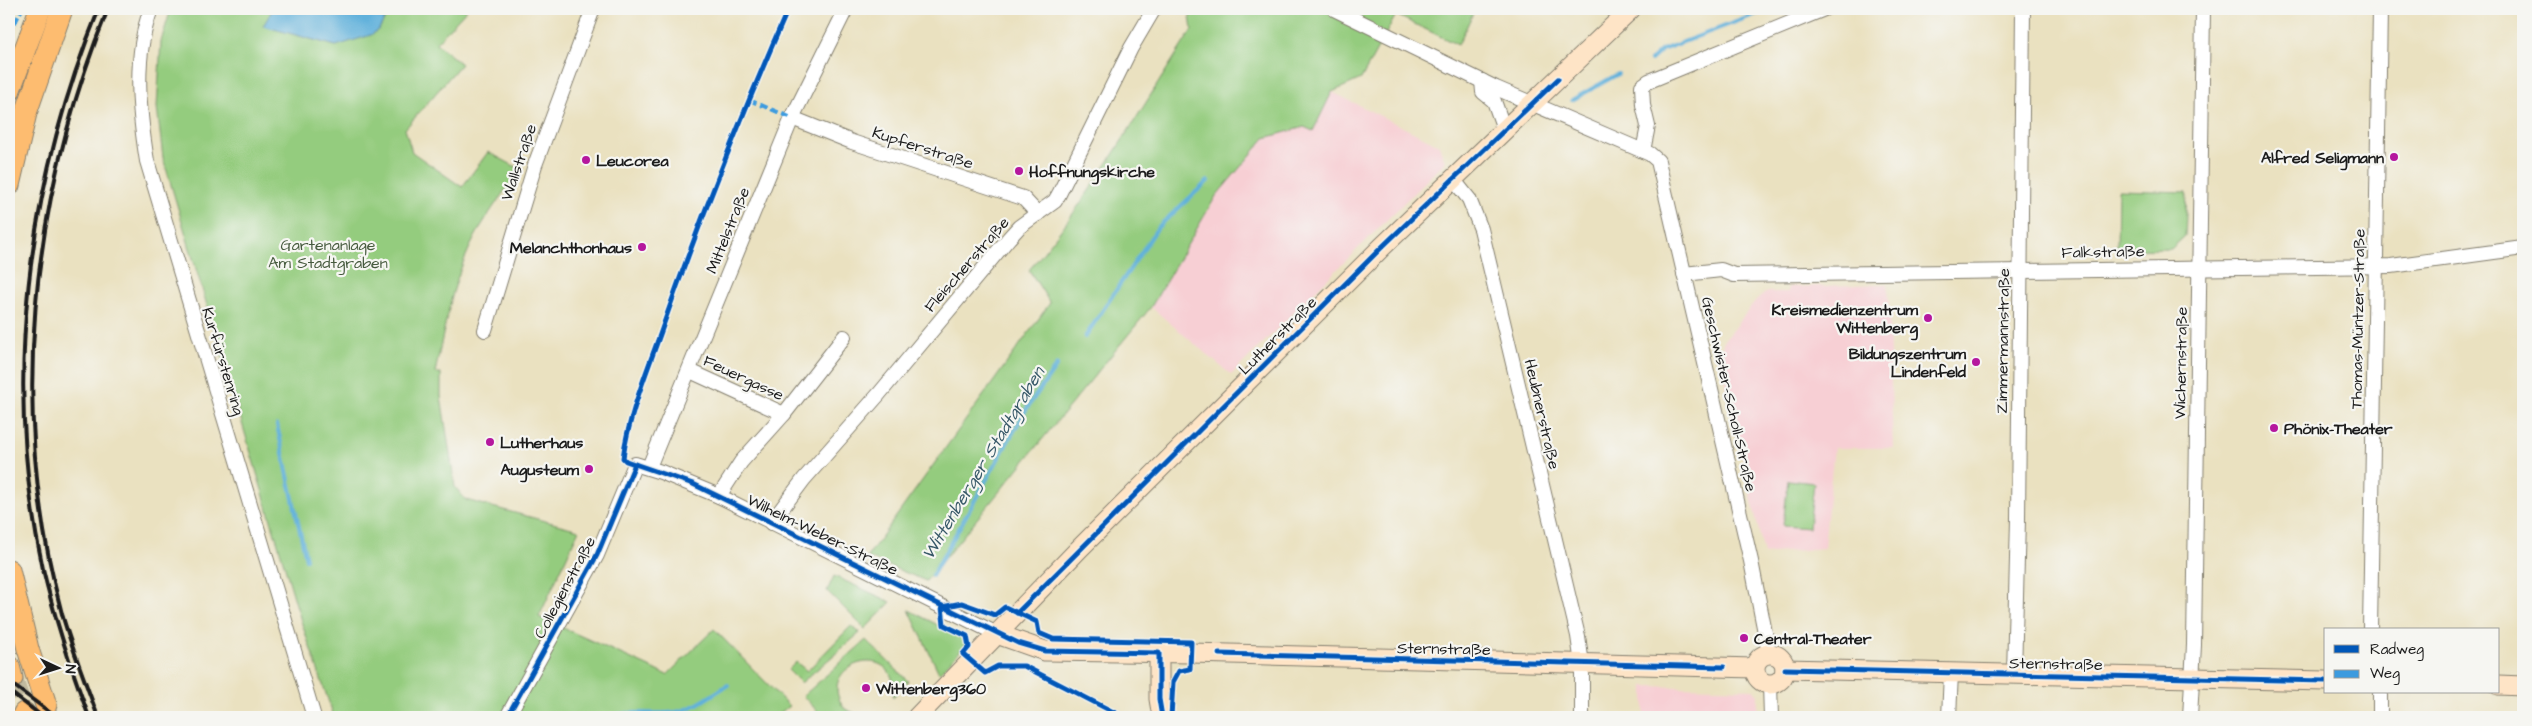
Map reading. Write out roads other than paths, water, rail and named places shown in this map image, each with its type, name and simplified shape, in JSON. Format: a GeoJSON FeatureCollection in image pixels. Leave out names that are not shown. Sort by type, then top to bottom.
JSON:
{"type":"FeatureCollection","features":[{"type":"Feature","properties":{"kind":"main road"},"geometry":{"type":"LineString","coordinates":[[9,92],[40,9]]}},
{"type":"Feature","properties":{"kind":"main road"},"geometry":{"type":"LineString","coordinates":[[9,185],[32,95],[62,9]]}},
{"type":"Feature","properties":{"kind":"main road"},"geometry":{"type":"LineString","coordinates":[[9,570],[28,649],[46,704]]}},
{"type":"Feature","properties":{"kind":"street","name":"Kurfürstenring"},"geometry":{"type":"LineString","coordinates":[[151,9],[144,29],[140,67],[141,115],[147,161],[314,717]]}},
{"type":"Feature","properties":{"kind":"street","name":"Wallstraße"},"geometry":{"type":"LineString","coordinates":[[485,330],[535,165],[593,9]]}},
{"type":"Feature","properties":{"kind":"street","name":"Mittelstraße"},"geometry":{"type":"LineString","coordinates":[[649,467],[690,371],[792,118],[846,9]]}},
{"type":"Feature","properties":{"kind":"street","name":"Fleischerstraße"},"geometry":{"type":"LineString","coordinates":[[771,523],[810,472],[873,401],[1009,238],[1019,227],[1054,201],[1130,48],[1154,9]]}},
{"type":"Feature","properties":{"kind":"street","name":"Geschwister-Scholl-Straße"},"geometry":{"type":"LineString","coordinates":[[1334,9],[1531,104],[1643,151],[1658,161],[1751,561],[1769,653]]}},
{"type":"Feature","properties":{"kind":"street","name":"Lutherstraße"},"geometry":{"type":"LineString","coordinates":[[917,717],[1086,542],[1504,129],[1631,9]]}},
{"type":"Feature","properties":{"kind":"street"},"geometry":{"type":"LineString","coordinates":[[1643,151],[1648,126],[1643,105],[1642,86],[1649,81],[1824,9]]}},
{"type":"Feature","properties":{"kind":"street","name":"Zimmermannstraße"},"geometry":{"type":"LineString","coordinates":[[2014,674],[2023,9]]}},
{"type":"Feature","properties":{"kind":"street","name":"Wichernstraße"},"geometry":{"type":"LineString","coordinates":[[2190,717],[2203,9]]}},
{"type":"Feature","properties":{"kind":"street","name":"Thomas-Müntzer-Straße"},"geometry":{"type":"LineString","coordinates":[[2370,628],[2380,9]]}},
{"type":"Feature","properties":{"kind":"street"},"geometry":{"type":"LineString","coordinates":[[1482,81],[1483,92],[1494,101],[1504,129]]}},
{"type":"Feature","properties":{"kind":"street","name":"Kupferstraße"},"geometry":{"type":"LineString","coordinates":[[792,118],[852,142],[1023,198],[1038,214]]}},
{"type":"Feature","properties":{"kind":"street","name":"Heubnerstraße"},"geometry":{"type":"LineString","coordinates":[[1453,179],[1469,199],[1481,229],[1578,636],[1582,664],[1582,717]]}},
{"type":"Feature","properties":{"kind":"street","name":"Falkstraße"},"geometry":{"type":"LineString","coordinates":[[1684,274],[1721,270],[1734,275],[2199,267],[2391,266],[2523,248]]}},
{"type":"Feature","properties":{"kind":"street","name":"Feuergasse"},"geometry":{"type":"LineString","coordinates":[[719,496],[741,462],[784,414],[844,337]]}},
{"type":"Feature","properties":{"kind":"street","name":"Feuergasse"},"geometry":{"type":"LineString","coordinates":[[690,371],[784,414]]}},
{"type":"Feature","properties":{"kind":"street","name":"Wilhelm-Weber-Straße"},"geometry":{"type":"LineString","coordinates":[[634,464],[649,467],[719,496],[997,634]]}},
{"type":"Feature","properties":{"kind":"street","name":"Collegienstraße"},"geometry":{"type":"LineString","coordinates":[[507,717],[597,555],[634,464]]}},
{"type":"Feature","properties":{"kind":"street","name":"Sternstraße"},"geometry":{"type":"LineString","coordinates":[[997,634],[1045,651],[1754,668]]}},
{"type":"Feature","properties":{"kind":"street"},"geometry":{"type":"LineString","coordinates":[[1159,653],[1159,699],[1162,717]]}},
{"type":"Feature","properties":{"kind":"street"},"geometry":{"type":"LineString","coordinates":[[1769,653],[1780,658],[1785,669],[1780,680],[1770,684],[1759,680],[1754,668],[1759,658],[1769,653]]}},
{"type":"Feature","properties":{"kind":"street","name":"Sternstraße"},"geometry":{"type":"LineString","coordinates":[[1785,669],[2324,681]]}},
{"type":"Feature","properties":{"kind":"street"},"geometry":{"type":"LineString","coordinates":[[1949,717],[1951,673]]}},
{"type":"Feature","properties":{"kind":"street"},"geometry":{"type":"LineString","coordinates":[[1770,684],[1771,717]]}},
{"type":"Feature","properties":{"kind":"street"},"geometry":{"type":"LineString","coordinates":[[2500,685],[2523,686]]}},
{"type":"Feature","properties":{"kind":"street"},"geometry":{"type":"LineString","coordinates":[[2380,694],[2380,717]]}},
{"type":"Feature","properties":{"kind":"water"},"geometry":{"type":"Polygon","coordinates":[[[273,9],[390,9],[379,29],[371,35],[336,46],[263,26],[273,9]]]}},
{"type":"Feature","properties":{"kind":"waterway"},"geometry":{"type":"LineString","coordinates":[[1651,60],[1662,50],[1770,9]]}},
{"type":"Feature","properties":{"kind":"waterway"},"geometry":{"type":"LineString","coordinates":[[1572,100],[1618,74]]}},
{"type":"Feature","properties":{"kind":"waterway","name":"Wittenberger Stadtgraben"},"geometry":{"type":"LineString","coordinates":[[1085,337],[1158,227],[1208,181]]}},
{"type":"Feature","properties":{"kind":"waterway","name":"Wittenberger Stadtgraben"},"geometry":{"type":"LineString","coordinates":[[932,576],[1027,408],[1057,365]]}},
{"type":"Feature","properties":{"kind":"waterway","name":"Wittenberger Stadtgraben"},"geometry":{"type":"LineString","coordinates":[[277,425],[306,559]]}},
{"type":"Feature","properties":{"kind":"waterway","name":"Wittenberger Stadtgraben"},"geometry":{"type":"LineString","coordinates":[[609,717],[626,713],[676,712],[697,704],[728,685]]}},
{"type":"Feature","properties":{"kind":"tunnel"},"geometry":{"type":"LineString","coordinates":[[12,678],[24,713]]}},
{"type":"Feature","properties":{"kind":"railway"},"geometry":{"type":"LineString","coordinates":[[89,717],[64,644],[43,569],[31,499],[24,428],[24,356],[29,285],[39,214],[54,144],[74,76],[99,9]]}},
{"type":"Feature","properties":{"kind":"railway"},"geometry":{"type":"LineString","coordinates":[[98,717],[62,614],[45,538],[35,462],[32,385],[36,308],[45,231],[60,156],[81,82],[108,9]]}},
{"type":"Feature","properties":{"kind":"railway"},"geometry":{"type":"LineString","coordinates":[[9,682],[56,717]]}},
{"type":"Feature","properties":{"kind":"railway"},"geometry":{"type":"LineString","coordinates":[[9,691],[43,717]]}},
{"type":"Feature","properties":{"kind":"place","name":"Alfred Seligmann"},"geometry":{"type":"Point","coordinates":[2394,157]}},
{"type":"Feature","properties":{"kind":"place","name":"Leucorea"},"geometry":{"type":"Point","coordinates":[586,160]}},
{"type":"Feature","properties":{"kind":"place","name":"Hoffnungskirche"},"geometry":{"type":"Point","coordinates":[1019,171]}},
{"type":"Feature","properties":{"kind":"place","name":"Melanchthonhaus"},"geometry":{"type":"Point","coordinates":[642,247]}},
{"type":"Feature","properties":{"kind":"place","name":"Kreismedienzentrum Wittenberg"},"geometry":{"type":"Point","coordinates":[1928,318]}},
{"type":"Feature","properties":{"kind":"place","name":"Bildungszentrum Lindenfeld"},"geometry":{"type":"Point","coordinates":[1976,362]}},
{"type":"Feature","properties":{"kind":"place","name":"Phönix-Theater"},"geometry":{"type":"Point","coordinates":[2274,428]}},
{"type":"Feature","properties":{"kind":"place","name":"Lutherhaus"},"geometry":{"type":"Point","coordinates":[490,442]}},
{"type":"Feature","properties":{"kind":"place","name":"Augusteum"},"geometry":{"type":"Point","coordinates":[589,469]}},
{"type":"Feature","properties":{"kind":"place","name":"Central-Theater"},"geometry":{"type":"Point","coordinates":[1744,638]}},
{"type":"Feature","properties":{"kind":"place","name":"Wittenberg360"},"geometry":{"type":"Point","coordinates":[866,688]}},
{"type":"Feature","properties":{"kind":"park label","name":"Gartenanlage Am Stadtgraben"},"geometry":{"type":"Point","coordinates":[328,253]}}]}
